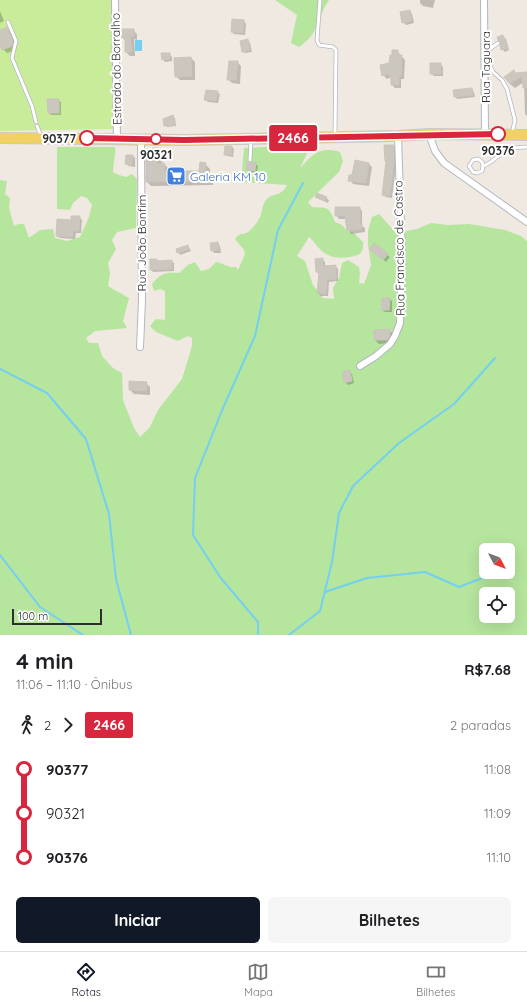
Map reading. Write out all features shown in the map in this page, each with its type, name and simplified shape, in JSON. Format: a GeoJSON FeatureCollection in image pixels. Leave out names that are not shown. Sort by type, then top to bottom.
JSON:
{"type":"FeatureCollection","features":[{"type":"Feature","properties":{"kind":"main road"},"geometry":{"type":"LineString","coordinates":[[0,138],[141,139],[398,136],[428,134],[527,134]]}},
{"type":"Feature","properties":{"kind":"street","name":"Estrada do Borralho"},"geometry":{"type":"LineString","coordinates":[[115,0],[117,138]]}},
{"type":"Feature","properties":{"kind":"street","name":"Rua Taguara"},"geometry":{"type":"LineString","coordinates":[[484,0],[485,134]]}},
{"type":"Feature","properties":{"kind":"street"},"geometry":{"type":"LineString","coordinates":[[428,134],[435,151],[444,163],[527,222]]}},
{"type":"Feature","properties":{"kind":"street","name":"Rua Francisco de Castro"},"geometry":{"type":"LineString","coordinates":[[360,366],[376,356],[390,344],[400,323],[402,257],[398,136]]}},
{"type":"Feature","properties":{"kind":"street","name":"Rua João Bonfim"},"geometry":{"type":"LineString","coordinates":[[140,346],[141,139]]}},
{"type":"Feature","properties":{"kind":"lane"},"geometry":{"type":"LineString","coordinates":[[320,0],[317,40],[319,45],[333,47],[336,50],[335,137]]}},
{"type":"Feature","properties":{"kind":"lane"},"geometry":{"type":"LineString","coordinates":[[8,22],[16,41],[12,58],[32,106],[41,138]]}},
{"type":"Feature","properties":{"kind":"lane"},"geometry":{"type":"LineString","coordinates":[[498,43],[489,51],[490,66],[492,72],[502,80],[507,90],[515,120],[511,134]]}},
{"type":"Feature","properties":{"kind":"lane"},"geometry":{"type":"LineString","coordinates":[[250,160],[251,138]]}},
{"type":"Feature","properties":{"kind":"lane"},"geometry":{"type":"LineString","coordinates":[[483,166],[482,162],[478,159],[473,160],[469,166],[473,172],[477,173],[482,171],[483,166],[493,161],[508,149],[527,147]]}},
{"type":"Feature","properties":{"kind":"green space"},"geometry":{"type":"Polygon","coordinates":[[[0,0],[112,0],[113,129],[0,131],[0,0]]]}},
{"type":"Feature","properties":{"kind":"green space"},"geometry":{"type":"Polygon","coordinates":[[[275,0],[329,0],[315,31],[299,47],[291,43],[297,15],[275,0]]]}},
{"type":"Feature","properties":{"kind":"green space"},"geometry":{"type":"Polygon","coordinates":[[[311,145],[300,168],[317,152],[333,150],[340,152],[343,161],[339,172],[308,202],[312,207],[325,208],[329,210],[335,222],[342,225],[348,232],[354,233],[363,242],[363,248],[360,254],[356,256],[341,258],[331,256],[322,251],[309,237],[297,256],[305,261],[313,285],[323,298],[334,299],[333,288],[339,278],[342,263],[348,260],[359,267],[359,283],[364,284],[371,265],[368,245],[368,230],[372,217],[379,214],[396,233],[417,229],[431,223],[448,225],[469,224],[505,230],[521,236],[527,241],[527,635],[0,635],[0,180],[7,181],[5,194],[10,198],[9,208],[14,226],[24,224],[29,238],[40,230],[53,229],[55,238],[67,241],[80,237],[89,217],[92,205],[87,198],[81,196],[73,203],[70,210],[57,209],[57,147],[115,147],[113,172],[126,177],[132,174],[137,179],[136,228],[117,232],[112,240],[116,249],[108,263],[110,273],[108,286],[129,298],[123,321],[127,328],[95,331],[86,338],[89,343],[98,343],[102,356],[113,368],[122,373],[123,400],[134,428],[140,437],[150,427],[158,410],[182,379],[192,346],[192,338],[188,336],[178,341],[156,332],[150,326],[156,319],[165,320],[165,291],[160,289],[154,291],[152,284],[164,274],[170,272],[179,273],[188,265],[195,262],[201,271],[209,269],[216,262],[230,267],[236,267],[238,270],[245,254],[244,250],[235,239],[240,234],[246,233],[253,228],[260,217],[265,201],[282,192],[287,185],[241,182],[244,148],[311,145]]]}},
{"type":"Feature","properties":{"kind":"water"},"geometry":{"type":"Polygon","coordinates":[[[135,40],[142,40],[142,51],[135,51],[135,40]]]}},
{"type":"Feature","properties":{"kind":"building"},"geometry":{"type":"Polygon","coordinates":[[[410,10],[412,21],[402,23],[400,12],[410,10]]]}},
{"type":"Feature","properties":{"kind":"building"},"geometry":{"type":"Polygon","coordinates":[[[232,19],[244,20],[243,33],[231,32],[232,19]]]}},
{"type":"Feature","properties":{"kind":"building"},"geometry":{"type":"Polygon","coordinates":[[[7,27],[13,42],[12,46],[2,50],[0,45],[0,30],[7,27]]]}},
{"type":"Feature","properties":{"kind":"building"},"geometry":{"type":"Polygon","coordinates":[[[121,29],[134,29],[134,36],[130,36],[132,52],[125,52],[125,39],[121,37],[121,29]]]}},
{"type":"Feature","properties":{"kind":"building"},"geometry":{"type":"Polygon","coordinates":[[[503,35],[508,48],[501,50],[501,42],[497,37],[503,35]]]}},
{"type":"Feature","properties":{"kind":"building"},"geometry":{"type":"Polygon","coordinates":[[[248,39],[250,50],[242,52],[240,41],[248,39]]]}},
{"type":"Feature","properties":{"kind":"building"},"geometry":{"type":"Polygon","coordinates":[[[392,50],[398,50],[398,55],[402,55],[399,85],[391,85],[391,76],[389,76],[389,74],[382,76],[380,65],[389,63],[392,50]]]}},
{"type":"Feature","properties":{"kind":"building"},"geometry":{"type":"Polygon","coordinates":[[[161,53],[170,53],[170,59],[162,60],[161,53]]]}},
{"type":"Feature","properties":{"kind":"building"},"geometry":{"type":"Polygon","coordinates":[[[191,57],[192,76],[175,77],[174,58],[191,57]]]}},
{"type":"Feature","properties":{"kind":"building"},"geometry":{"type":"Polygon","coordinates":[[[229,61],[238,61],[236,80],[227,80],[229,61]]]}},
{"type":"Feature","properties":{"kind":"building"},"geometry":{"type":"Polygon","coordinates":[[[430,63],[441,63],[441,74],[430,74],[430,63]]]}},
{"type":"Feature","properties":{"kind":"building"},"geometry":{"type":"Polygon","coordinates":[[[514,70],[515,73],[527,72],[527,88],[523,88],[522,76],[510,84],[504,77],[514,70]]]}},
{"type":"Feature","properties":{"kind":"building"},"geometry":{"type":"Polygon","coordinates":[[[472,88],[473,95],[454,97],[453,90],[472,88]]]}},
{"type":"Feature","properties":{"kind":"building"},"geometry":{"type":"Polygon","coordinates":[[[206,90],[218,91],[216,101],[204,100],[206,90]]]}},
{"type":"Feature","properties":{"kind":"building"},"geometry":{"type":"Polygon","coordinates":[[[47,99],[59,99],[59,113],[48,113],[47,99]]]}},
{"type":"Feature","properties":{"kind":"building"},"geometry":{"type":"Polygon","coordinates":[[[173,115],[175,125],[164,126],[163,119],[173,115]]]}},
{"type":"Feature","properties":{"kind":"building"},"geometry":{"type":"Polygon","coordinates":[[[384,145],[394,145],[394,163],[390,196],[382,195],[386,161],[384,145]]]}},
{"type":"Feature","properties":{"kind":"building"},"geometry":{"type":"Polygon","coordinates":[[[225,146],[232,146],[232,155],[224,155],[225,146]]]}},
{"type":"Feature","properties":{"kind":"building","name":"Galeria KM 10"},"geometry":{"type":"Polygon","coordinates":[[[158,148],[157,164],[164,163],[165,171],[199,171],[200,162],[206,163],[205,171],[209,171],[209,181],[146,182],[146,150],[158,148]]]}},
{"type":"Feature","properties":{"kind":"building"},"geometry":{"type":"Polygon","coordinates":[[[126,155],[133,155],[132,165],[125,164],[126,155]]]}},
{"type":"Feature","properties":{"kind":"building"},"geometry":{"type":"Polygon","coordinates":[[[355,160],[369,163],[366,183],[348,181],[349,175],[352,175],[355,160]]]}},
{"type":"Feature","properties":{"kind":"building"},"geometry":{"type":"Polygon","coordinates":[[[247,161],[249,163],[256,162],[255,171],[246,170],[247,161]]]}},
{"type":"Feature","properties":{"kind":"building"},"geometry":{"type":"Polygon","coordinates":[[[317,193],[327,197],[325,201],[315,197],[317,193]]]}},
{"type":"Feature","properties":{"kind":"building"},"geometry":{"type":"Polygon","coordinates":[[[335,207],[360,207],[360,224],[362,223],[362,229],[347,231],[345,216],[335,216],[335,207]]]}},
{"type":"Feature","properties":{"kind":"building"},"geometry":{"type":"Polygon","coordinates":[[[71,216],[80,216],[79,231],[73,231],[73,237],[56,236],[57,219],[71,220],[71,216]]]}},
{"type":"Feature","properties":{"kind":"building"},"geometry":{"type":"Polygon","coordinates":[[[218,242],[219,250],[211,251],[210,243],[218,242]]]}},
{"type":"Feature","properties":{"kind":"building"},"geometry":{"type":"Polygon","coordinates":[[[374,243],[388,254],[383,260],[369,249],[374,243]]]}},
{"type":"Feature","properties":{"kind":"building"},"geometry":{"type":"Polygon","coordinates":[[[188,245],[189,249],[177,253],[176,249],[188,245]]]}},
{"type":"Feature","properties":{"kind":"building"},"geometry":{"type":"Polygon","coordinates":[[[323,258],[323,266],[336,265],[336,279],[327,280],[326,294],[317,293],[319,272],[316,272],[315,259],[323,258]]]}},
{"type":"Feature","properties":{"kind":"building"},"geometry":{"type":"Polygon","coordinates":[[[150,259],[157,259],[157,261],[172,260],[172,269],[150,270],[150,259]]]}},
{"type":"Feature","properties":{"kind":"building"},"geometry":{"type":"Polygon","coordinates":[[[382,298],[390,298],[389,310],[381,310],[382,298]]]}},
{"type":"Feature","properties":{"kind":"building"},"geometry":{"type":"Polygon","coordinates":[[[390,329],[390,336],[387,340],[374,340],[374,330],[390,329]]]}},
{"type":"Feature","properties":{"kind":"building"},"geometry":{"type":"Polygon","coordinates":[[[350,370],[352,381],[344,383],[342,372],[350,370]]]}},
{"type":"Feature","properties":{"kind":"building"},"geometry":{"type":"Polygon","coordinates":[[[129,381],[147,382],[146,391],[129,390],[129,381]]]}},
{"type":"Feature","properties":{"kind":"waterway"},"geometry":{"type":"LineString","coordinates":[[258,635],[258,622],[220,577],[193,535],[195,478],[223,408],[255,336],[278,230],[303,183]]}},
{"type":"Feature","properties":{"kind":"waterway"},"geometry":{"type":"LineString","coordinates":[[289,635],[320,611],[332,562],[339,513],[353,486],[399,443],[454,404],[495,358]]}},
{"type":"Feature","properties":{"kind":"waterway"},"geometry":{"type":"LineString","coordinates":[[0,369],[47,393],[86,439],[109,514],[116,579],[131,635]]}},
{"type":"Feature","properties":{"kind":"waterway"},"geometry":{"type":"LineString","coordinates":[[0,555],[40,607],[83,635]]}},
{"type":"Feature","properties":{"kind":"waterway"},"geometry":{"type":"LineString","coordinates":[[325,592],[367,578],[425,572],[459,587],[480,579]]}},
{"type":"Feature","properties":{"kind":"bus line","name":"2466"},"geometry":{"type":"LineString","coordinates":[[87,138],[184,140],[398,136],[428,134],[498,134]]}},
{"type":"Feature","properties":{"kind":"place","name":"90376"},"geometry":{"type":"Point","coordinates":[498,134]}},
{"type":"Feature","properties":{"kind":"place","name":"90377"},"geometry":{"type":"Point","coordinates":[87,138]}},
{"type":"Feature","properties":{"kind":"place","name":"90321"},"geometry":{"type":"Point","coordinates":[156,139]}},
{"type":"Feature","properties":{"kind":"place","name":"Galeria KM 10"},"geometry":{"type":"Point","coordinates":[176,176]}}]}
